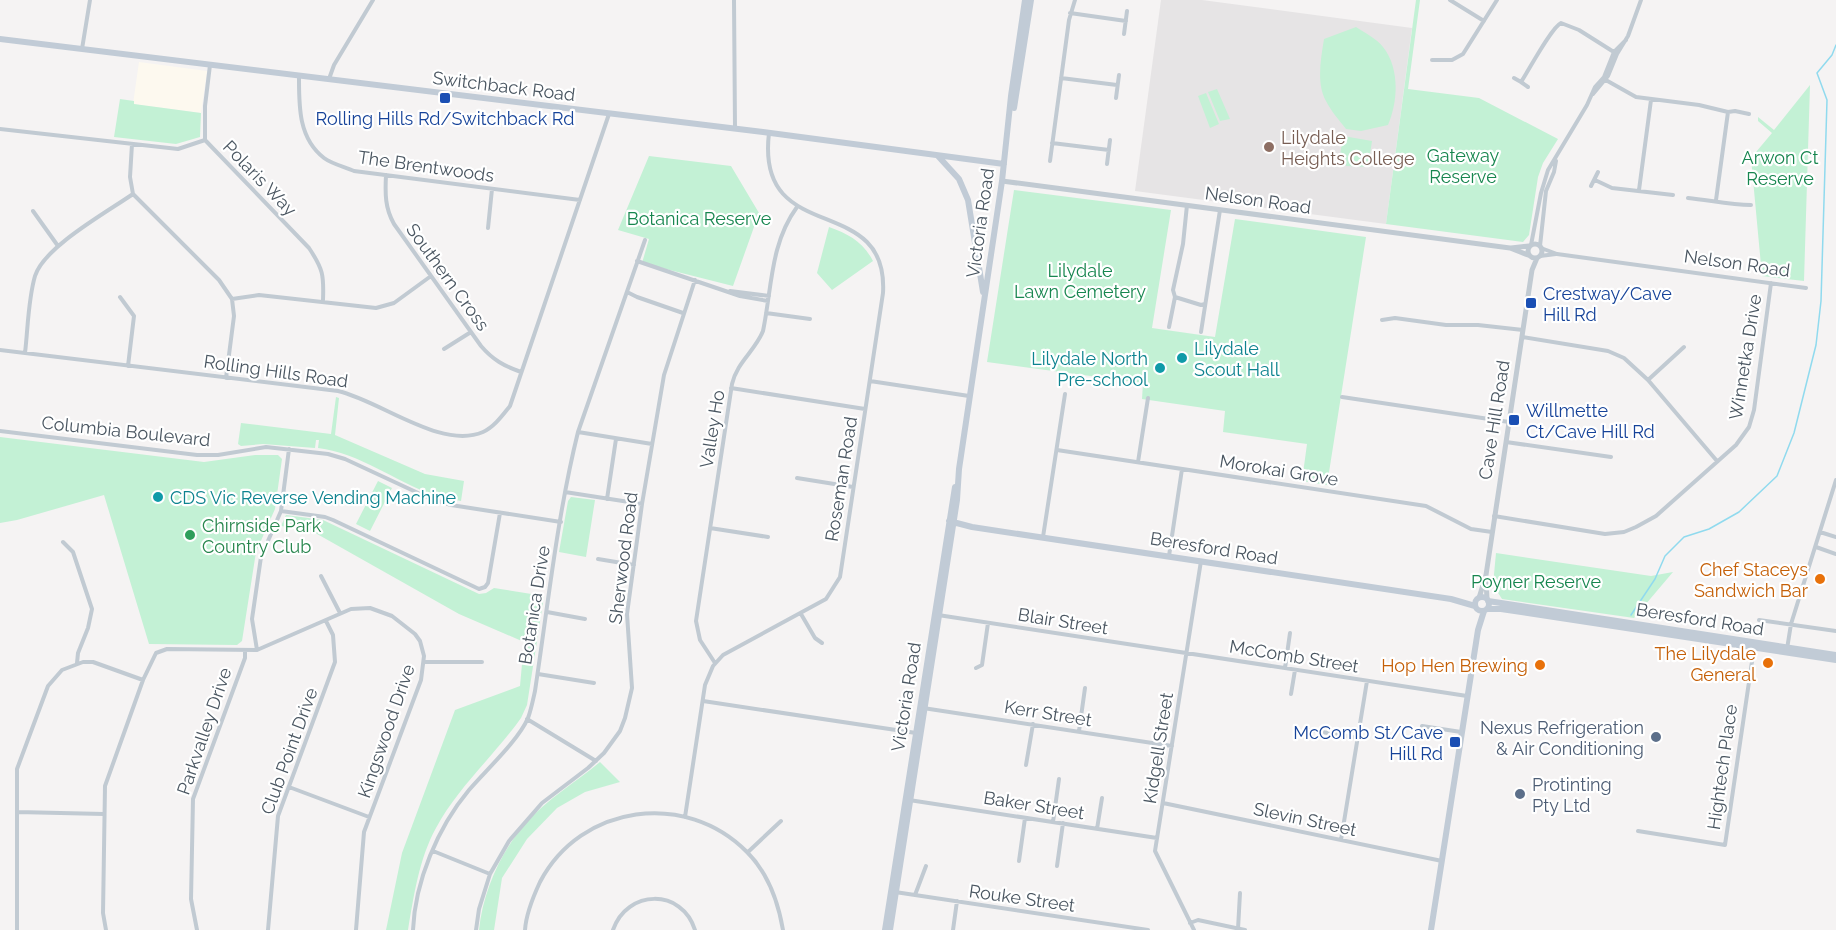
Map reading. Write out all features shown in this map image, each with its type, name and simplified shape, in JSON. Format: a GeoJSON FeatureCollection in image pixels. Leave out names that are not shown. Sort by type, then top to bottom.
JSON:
{"type":"FeatureCollection","features":[{"type":"Feature","properties":{"kind":"main road","name":"Victoria Road"},"geometry":{"type":"LineString","coordinates":[[890,930],[1002,182],[1010,123],[1011,96],[1025,0]]}},
{"type":"Feature","properties":{"kind":"main road","name":"Victoria Road"},"geometry":{"type":"LineString","coordinates":[[1010,123],[1017,96],[1031,0]]}},
{"type":"Feature","properties":{"kind":"main road","name":"Switchback Road"},"geometry":{"type":"LineString","coordinates":[[0,39],[1004,164]]}},
{"type":"Feature","properties":{"kind":"main road"},"geometry":{"type":"LineString","coordinates":[[938,156],[959,180],[968,200],[984,299]]}},
{"type":"Feature","properties":{"kind":"main road","name":"Beresford Road"},"geometry":{"type":"LineString","coordinates":[[951,523],[1477,603],[1488,600],[1754,645]]}},
{"type":"Feature","properties":{"kind":"main road","name":"Cave Hill Road"},"geometry":{"type":"LineString","coordinates":[[1478,630],[1488,600]]}},
{"type":"Feature","properties":{"kind":"main road","name":"Beresford Road"},"geometry":{"type":"LineString","coordinates":[[1477,603],[1486,610],[1501,609],[1836,655]]}},
{"type":"Feature","properties":{"kind":"main road","name":"Cave Hill Road"},"geometry":{"type":"LineString","coordinates":[[1431,930],[1478,630],[1477,603]]}},
{"type":"Feature","properties":{"kind":"main road","name":"Beresford Road"},"geometry":{"type":"LineString","coordinates":[[1787,650],[1836,660]]}},
{"type":"Feature","properties":{"kind":"main road","name":"Victoria Road"},"geometry":{"type":"LineString","coordinates":[[885,930],[894,892]]}},
{"type":"Feature","properties":{"kind":"street"},"geometry":{"type":"LineString","coordinates":[[82,49],[90,0]]}},
{"type":"Feature","properties":{"kind":"street"},"geometry":{"type":"LineString","coordinates":[[328,79],[373,0]]}},
{"type":"Feature","properties":{"kind":"street"},"geometry":{"type":"LineString","coordinates":[[734,0],[735,129]]}},
{"type":"Feature","properties":{"kind":"street"},"geometry":{"type":"LineString","coordinates":[[1050,161],[1070,13],[1075,0]]}},
{"type":"Feature","properties":{"kind":"street"},"geometry":{"type":"LineString","coordinates":[[1450,0],[1484,21]]}},
{"type":"Feature","properties":{"kind":"street"},"geometry":{"type":"LineString","coordinates":[[1431,60],[1455,59],[1463,54],[1497,0]]}},
{"type":"Feature","properties":{"kind":"street"},"geometry":{"type":"LineString","coordinates":[[1534,256],[1530,246],[1548,170],[1556,160],[1591,96],[1605,79],[1616,53],[1626,40],[1641,0]]}},
{"type":"Feature","properties":{"kind":"street"},"geometry":{"type":"LineString","coordinates":[[1124,34],[1127,11]]}},
{"type":"Feature","properties":{"kind":"street"},"geometry":{"type":"LineString","coordinates":[[1070,13],[1126,21]]}},
{"type":"Feature","properties":{"kind":"street"},"geometry":{"type":"LineString","coordinates":[[1521,82],[1559,23],[1579,30],[1616,53]]}},
{"type":"Feature","properties":{"kind":"street"},"geometry":{"type":"LineString","coordinates":[[1442,67],[1443,60]]}},
{"type":"Feature","properties":{"kind":"street","name":"Polaris Way"},"geometry":{"type":"LineString","coordinates":[[210,65],[204,116],[205,140],[309,248],[321,265],[324,280],[323,300]]}},
{"type":"Feature","properties":{"kind":"street"},"geometry":{"type":"LineString","coordinates":[[1116,98],[1119,75]]}},
{"type":"Feature","properties":{"kind":"street","name":"The Brentwoods"},"geometry":{"type":"LineString","coordinates":[[299,76],[301,121],[309,141],[324,158],[354,171],[580,200]]}},
{"type":"Feature","properties":{"kind":"street"},"geometry":{"type":"LineString","coordinates":[[1061,78],[1117,86]]}},
{"type":"Feature","properties":{"kind":"street"},"geometry":{"type":"LineString","coordinates":[[1514,78],[1528,87]]}},
{"type":"Feature","properties":{"kind":"street"},"geometry":{"type":"LineString","coordinates":[[1605,79],[1632,95],[1651,100],[1699,105],[1749,114]]}},
{"type":"Feature","properties":{"kind":"street"},"geometry":{"type":"LineString","coordinates":[[1639,190],[1651,100]]}},
{"type":"Feature","properties":{"kind":"street"},"geometry":{"type":"LineString","coordinates":[[1716,200],[1728,112]]}},
{"type":"Feature","properties":{"kind":"street","name":"Rolling Hills Road"},"geometry":{"type":"LineString","coordinates":[[0,350],[347,394],[440,434],[461,437],[483,432],[498,421],[510,406],[609,114]]}},
{"type":"Feature","properties":{"kind":"street"},"geometry":{"type":"LineString","coordinates":[[0,129],[178,149],[205,140]]}},
{"type":"Feature","properties":{"kind":"street","name":"Roseman Road"},"geometry":{"type":"LineString","coordinates":[[715,663],[728,652],[826,599],[840,577],[883,293],[883,272],[878,257],[866,240],[854,231],[797,207],[785,196],[772,175],[768,153],[769,133]]}},
{"type":"Feature","properties":{"kind":"street"},"geometry":{"type":"LineString","coordinates":[[1107,164],[1110,140]]}},
{"type":"Feature","properties":{"kind":"street"},"geometry":{"type":"LineString","coordinates":[[1052,143],[1109,150]]}},
{"type":"Feature","properties":{"kind":"street"},"geometry":{"type":"LineString","coordinates":[[132,144],[130,177],[133,194],[219,280],[232,300],[234,316],[226,378]]}},
{"type":"Feature","properties":{"kind":"street"},"geometry":{"type":"LineString","coordinates":[[1534,256],[1540,247],[1546,187],[1554,172],[1556,160]]}},
{"type":"Feature","properties":{"kind":"street"},"geometry":{"type":"LineString","coordinates":[[1591,186],[1598,172]]}},
{"type":"Feature","properties":{"kind":"street","name":"Southern Cross"},"geometry":{"type":"LineString","coordinates":[[386,176],[384,197],[387,213],[430,276],[492,359],[521,372]]}},
{"type":"Feature","properties":{"kind":"street"},"geometry":{"type":"LineString","coordinates":[[1595,180],[1612,188],[1673,195]]}},
{"type":"Feature","properties":{"kind":"street","name":"Nelson Road"},"geometry":{"type":"LineString","coordinates":[[1002,182],[1509,248],[1534,256],[1557,254],[1806,288]]}},
{"type":"Feature","properties":{"kind":"street"},"geometry":{"type":"LineString","coordinates":[[488,228],[492,189]]}},
{"type":"Feature","properties":{"kind":"street"},"geometry":{"type":"LineString","coordinates":[[25,353],[36,274],[43,262],[58,246],[133,194]]}},
{"type":"Feature","properties":{"kind":"street"},"geometry":{"type":"LineString","coordinates":[[1688,198],[1751,205]]}},
{"type":"Feature","properties":{"kind":"street"},"geometry":{"type":"LineString","coordinates":[[1169,327],[1175,297],[1173,290],[1184,244],[1187,205]]}},
{"type":"Feature","properties":{"kind":"street","name":"Valley Ho"},"geometry":{"type":"LineString","coordinates":[[715,663],[700,639],[696,621],[731,388],[740,364],[761,336],[778,240],[788,218],[797,207]]}},
{"type":"Feature","properties":{"kind":"street"},"geometry":{"type":"LineString","coordinates":[[1201,332],[1220,209]]}},
{"type":"Feature","properties":{"kind":"street"},"geometry":{"type":"LineString","coordinates":[[33,211],[58,246]]}},
{"type":"Feature","properties":{"kind":"street","name":"Botanica Drive"},"geometry":{"type":"LineString","coordinates":[[413,930],[419,889],[433,851],[460,801],[517,735],[527,719],[538,674],[565,492],[578,432],[645,240]]}},
{"type":"Feature","properties":{"kind":"street","name":"Nelson Road"},"geometry":{"type":"LineString","coordinates":[[1509,248],[1540,247],[1557,254]]}},
{"type":"Feature","properties":{"kind":"street","name":"Cave Hill Road"},"geometry":{"type":"LineString","coordinates":[[1477,603],[1486,575],[1534,256]]}},
{"type":"Feature","properties":{"kind":"street"},"geometry":{"type":"LineString","coordinates":[[637,261],[726,290],[768,299]]}},
{"type":"Feature","properties":{"kind":"street"},"geometry":{"type":"LineString","coordinates":[[232,300],[259,295],[323,300],[376,308],[394,303],[430,276]]}},
{"type":"Feature","properties":{"kind":"street","name":"Sherwood Road"},"geometry":{"type":"LineString","coordinates":[[476,930],[479,909],[489,874],[509,841],[532,813],[596,761],[610,746],[620,731],[630,703],[632,671],[626,619],[642,504],[664,375],[695,280]]}},
{"type":"Feature","properties":{"kind":"street","name":"Winnetka Drive"},"geometry":{"type":"LineString","coordinates":[[1494,516],[1605,534],[1624,532],[1647,523],[1656,516],[1742,440],[1752,420],[1770,283]]}},
{"type":"Feature","properties":{"kind":"street"},"geometry":{"type":"LineString","coordinates":[[627,292],[683,313]]}},
{"type":"Feature","properties":{"kind":"street"},"geometry":{"type":"LineString","coordinates":[[120,297],[134,316],[128,366]]}},
{"type":"Feature","properties":{"kind":"street"},"geometry":{"type":"LineString","coordinates":[[1175,297],[1201,305],[1205,304]]}},
{"type":"Feature","properties":{"kind":"street"},"geometry":{"type":"LineString","coordinates":[[766,313],[810,319]]}},
{"type":"Feature","properties":{"kind":"street"},"geometry":{"type":"LineString","coordinates":[[1382,320],[1391,318],[1446,325],[1479,325],[1608,351],[1624,358],[1648,380],[1717,462]]}},
{"type":"Feature","properties":{"kind":"street"},"geometry":{"type":"LineString","coordinates":[[444,349],[471,332]]}},
{"type":"Feature","properties":{"kind":"street"},"geometry":{"type":"LineString","coordinates":[[1648,380],[1684,347]]}},
{"type":"Feature","properties":{"kind":"street"},"geometry":{"type":"LineString","coordinates":[[870,381],[969,396]]}},
{"type":"Feature","properties":{"kind":"street"},"geometry":{"type":"LineString","coordinates":[[731,388],[865,410]]}},
{"type":"Feature","properties":{"kind":"street"},"geometry":{"type":"LineString","coordinates":[[1043,537],[1065,394]]}},
{"type":"Feature","properties":{"kind":"street"},"geometry":{"type":"LineString","coordinates":[[1342,397],[1509,422]]}},
{"type":"Feature","properties":{"kind":"street"},"geometry":{"type":"LineString","coordinates":[[1138,462],[1148,398]]}},
{"type":"Feature","properties":{"kind":"street","name":"Columbia Boulevard"},"geometry":{"type":"LineString","coordinates":[[0,431],[197,454],[218,454],[266,447],[328,454],[345,459],[430,499],[451,505],[561,522]]}},
{"type":"Feature","properties":{"kind":"street"},"geometry":{"type":"LineString","coordinates":[[578,432],[652,444]]}},
{"type":"Feature","properties":{"kind":"street"},"geometry":{"type":"LineString","coordinates":[[607,499],[616,439]]}},
{"type":"Feature","properties":{"kind":"street"},"geometry":{"type":"LineString","coordinates":[[1506,441],[1611,457]]}},
{"type":"Feature","properties":{"kind":"street"},"geometry":{"type":"LineString","coordinates":[[257,650],[252,619],[261,557],[281,511],[289,449]]}},
{"type":"Feature","properties":{"kind":"street","name":"Morokai Grove"},"geometry":{"type":"LineString","coordinates":[[1057,450],[1426,506],[1471,529],[1492,532]]}},
{"type":"Feature","properties":{"kind":"street"},"geometry":{"type":"LineString","coordinates":[[1169,556],[1182,469]]}},
{"type":"Feature","properties":{"kind":"street"},"geometry":{"type":"LineString","coordinates":[[797,478],[853,487]]}},
{"type":"Feature","properties":{"kind":"street"},"geometry":{"type":"LineString","coordinates":[[1787,650],[1791,624],[1836,480]]}},
{"type":"Feature","properties":{"kind":"street"},"geometry":{"type":"LineString","coordinates":[[565,492],[642,504]]}},
{"type":"Feature","properties":{"kind":"street"},"geometry":{"type":"LineString","coordinates":[[281,511],[333,520],[479,589],[489,583],[500,513]]}},
{"type":"Feature","properties":{"kind":"street"},"geometry":{"type":"LineString","coordinates":[[710,528],[768,537]]}},
{"type":"Feature","properties":{"kind":"street"},"geometry":{"type":"LineString","coordinates":[[1820,532],[1836,537]]}},
{"type":"Feature","properties":{"kind":"street"},"geometry":{"type":"LineString","coordinates":[[63,542],[73,552],[92,609],[77,663]]}},
{"type":"Feature","properties":{"kind":"street"},"geometry":{"type":"LineString","coordinates":[[1816,547],[1836,554]]}},
{"type":"Feature","properties":{"kind":"street"},"geometry":{"type":"LineString","coordinates":[[598,559],[634,565]]}},
{"type":"Feature","properties":{"kind":"street","name":"Kidgell Street"},"geometry":{"type":"LineString","coordinates":[[1194,930],[1156,857],[1157,838],[1201,561]]}},
{"type":"Feature","properties":{"kind":"street","name":"Cave Hill Road"},"geometry":{"type":"LineString","coordinates":[[1486,575],[1488,600]]}},
{"type":"Feature","properties":{"kind":"street"},"geometry":{"type":"LineString","coordinates":[[321,576],[340,613]]}},
{"type":"Feature","properties":{"kind":"street","name":"Kingswood Drive"},"geometry":{"type":"LineString","coordinates":[[143,680],[158,651],[167,649],[257,650],[340,613],[360,608],[381,611],[392,616],[414,634],[423,649],[425,662],[421,680],[369,817],[363,841],[356,930]]}},
{"type":"Feature","properties":{"kind":"street"},"geometry":{"type":"LineString","coordinates":[[547,612],[585,618]]}},
{"type":"Feature","properties":{"kind":"street"},"geometry":{"type":"LineString","coordinates":[[801,614],[816,638],[822,643]]}},
{"type":"Feature","properties":{"kind":"street","name":"Blair Street"},"geometry":{"type":"LineString","coordinates":[[936,615],[1188,653]]}},
{"type":"Feature","properties":{"kind":"street"},"geometry":{"type":"LineString","coordinates":[[1759,620],[1836,631]]}},
{"type":"Feature","properties":{"kind":"street","name":"Club Point Drive"},"geometry":{"type":"LineString","coordinates":[[268,930],[278,816],[335,662],[334,641],[326,621]]}},
{"type":"Feature","properties":{"kind":"street"},"geometry":{"type":"LineString","coordinates":[[976,668],[982,665],[988,623]]}},
{"type":"Feature","properties":{"kind":"street"},"geometry":{"type":"LineString","coordinates":[[1285,668],[1290,633]]}},
{"type":"Feature","properties":{"kind":"street","name":"Hightech Place"},"geometry":{"type":"LineString","coordinates":[[1638,831],[1725,845],[1754,645]]}},
{"type":"Feature","properties":{"kind":"street","name":"Parkvalley Drive"},"geometry":{"type":"LineString","coordinates":[[197,930],[191,899],[193,799],[245,658],[245,650]]}},
{"type":"Feature","properties":{"kind":"street","name":"McComb Street"},"geometry":{"type":"LineString","coordinates":[[1188,653],[1468,696]]}},
{"type":"Feature","properties":{"kind":"street"},"geometry":{"type":"LineString","coordinates":[[17,930],[17,812],[20,761],[48,686],[62,670],[77,663],[93,662],[143,680],[107,776],[104,814],[103,913],[106,930]]}},
{"type":"Feature","properties":{"kind":"street"},"geometry":{"type":"LineString","coordinates":[[425,662],[482,662]]}},
{"type":"Feature","properties":{"kind":"street"},"geometry":{"type":"LineString","coordinates":[[685,816],[707,679],[715,663]]}},
{"type":"Feature","properties":{"kind":"street"},"geometry":{"type":"LineString","coordinates":[[1291,694],[1295,670]]}},
{"type":"Feature","properties":{"kind":"street"},"geometry":{"type":"LineString","coordinates":[[538,674],[594,683]]}},
{"type":"Feature","properties":{"kind":"street"},"geometry":{"type":"LineString","coordinates":[[1341,840],[1367,681]]}},
{"type":"Feature","properties":{"kind":"street"},"geometry":{"type":"LineString","coordinates":[[1079,732],[1085,688]]}},
{"type":"Feature","properties":{"kind":"street"},"geometry":{"type":"LineString","coordinates":[[703,701],[918,733]]}},
{"type":"Feature","properties":{"kind":"street","name":"Kerr Street"},"geometry":{"type":"LineString","coordinates":[[922,707],[1172,746]]}},
{"type":"Feature","properties":{"kind":"street"},"geometry":{"type":"LineString","coordinates":[[527,719],[596,761]]}},
{"type":"Feature","properties":{"kind":"street"},"geometry":{"type":"LineString","coordinates":[[1026,765],[1033,724]]}},
{"type":"Feature","properties":{"kind":"street"},"geometry":{"type":"LineString","coordinates":[[1422,726],[1462,732]]}},
{"type":"Feature","properties":{"kind":"street"},"geometry":{"type":"LineString","coordinates":[[1310,730],[1358,738]]}},
{"type":"Feature","properties":{"kind":"street"},"geometry":{"type":"LineString","coordinates":[[1053,822],[1059,778]]}},
{"type":"Feature","properties":{"kind":"street"},"geometry":{"type":"LineString","coordinates":[[288,787],[369,817]]}},
{"type":"Feature","properties":{"kind":"street"},"geometry":{"type":"LineString","coordinates":[[1097,829],[1102,798]]}},
{"type":"Feature","properties":{"kind":"street","name":"Baker Street"},"geometry":{"type":"LineString","coordinates":[[908,799],[1157,838]]}},
{"type":"Feature","properties":{"kind":"street","name":"Slevin Street"},"geometry":{"type":"LineString","coordinates":[[1163,802],[1442,861]]}},
{"type":"Feature","properties":{"kind":"street"},"geometry":{"type":"LineString","coordinates":[[17,812],[104,814]]}},
{"type":"Feature","properties":{"kind":"street"},"geometry":{"type":"LineString","coordinates":[[525,930],[533,899],[545,873],[555,859],[579,837],[616,819],[638,813],[685,816],[714,827],[748,852],[769,882],[780,910],[783,930]]}},
{"type":"Feature","properties":{"kind":"street"},"geometry":{"type":"LineString","coordinates":[[1019,861],[1025,818]]}},
{"type":"Feature","properties":{"kind":"street"},"geometry":{"type":"LineString","coordinates":[[748,852],[781,821]]}},
{"type":"Feature","properties":{"kind":"street"},"geometry":{"type":"LineString","coordinates":[[1057,866],[1063,824]]}},
{"type":"Feature","properties":{"kind":"street"},"geometry":{"type":"LineString","coordinates":[[433,851],[489,874]]}},
{"type":"Feature","properties":{"kind":"street"},"geometry":{"type":"LineString","coordinates":[[915,895],[926,866]]}},
{"type":"Feature","properties":{"kind":"street","name":"Rouke Street"},"geometry":{"type":"LineString","coordinates":[[894,892],[1148,930]]}},
{"type":"Feature","properties":{"kind":"street"},"geometry":{"type":"LineString","coordinates":[[1238,928],[1240,893]]}},
{"type":"Feature","properties":{"kind":"street"},"geometry":{"type":"LineString","coordinates":[[613,930],[618,918],[626,908],[638,901],[662,898],[686,914],[695,930]]}},
{"type":"Feature","properties":{"kind":"street"},"geometry":{"type":"LineString","coordinates":[[953,930],[957,902]]}},
{"type":"Feature","properties":{"kind":"street"},"geometry":{"type":"LineString","coordinates":[[1190,923],[1198,920],[1245,930]]}},
{"type":"Feature","properties":{"kind":"shaded area","name":"Lilydale Heights College"},"geometry":{"type":"Polygon","coordinates":[[[1161,0],[1202,0],[1412,28],[1386,224],[1135,191],[1161,0]]]}},
{"type":"Feature","properties":{"kind":"shaded area"},"geometry":{"type":"Polygon","coordinates":[[[139,62],[207,71],[201,113],[133,104],[139,62]]]}},
{"type":"Feature","properties":{"kind":"green space","name":"Gateway Reserve"},"geometry":{"type":"Polygon","coordinates":[[[1416,0],[1420,0],[1408,89],[1479,98],[1558,139],[1543,163],[1538,177],[1529,235],[1523,242],[1386,224],[1416,0]]]}},
{"type":"Feature","properties":{"kind":"green space"},"geometry":{"type":"Polygon","coordinates":[[[1356,27],[1374,39],[1389,55],[1396,85],[1394,106],[1388,125],[1361,131],[1346,129],[1338,119],[1326,101],[1320,78],[1324,39],[1356,27]]]}},
{"type":"Feature","properties":{"kind":"green space","name":"Arwon Ct Reserve"},"geometry":{"type":"Polygon","coordinates":[[[1810,85],[1804,281],[1762,276],[1751,158],[1772,133],[1758,121],[1758,117],[1774,130],[1810,85]]]}},
{"type":"Feature","properties":{"kind":"green space"},"geometry":{"type":"Polygon","coordinates":[[[1217,89],[1230,119],[1220,121],[1208,92],[1217,89]]]}},
{"type":"Feature","properties":{"kind":"green space"},"geometry":{"type":"Polygon","coordinates":[[[1206,93],[1219,124],[1210,128],[1198,96],[1206,93]]]}},
{"type":"Feature","properties":{"kind":"green space"},"geometry":{"type":"Polygon","coordinates":[[[120,99],[134,101],[134,104],[201,113],[200,137],[176,144],[114,137],[120,99]]]}},
{"type":"Feature","properties":{"kind":"green space"},"geometry":{"type":"Polygon","coordinates":[[[1343,136],[1372,141],[1368,167],[1346,166],[1346,163],[1339,162],[1343,136]]]}},
{"type":"Feature","properties":{"kind":"green space","name":"Botanica Reserve"},"geometry":{"type":"Polygon","coordinates":[[[649,156],[731,166],[759,213],[733,286],[642,263],[649,239],[618,230],[649,156]]]}},
{"type":"Feature","properties":{"kind":"green space","name":"Lilydale Lawn Cemetery"},"geometry":{"type":"Polygon","coordinates":[[[1014,190],[1171,210],[1152,328],[1215,337],[1235,219],[1366,237],[1327,485],[1302,481],[1307,444],[1223,432],[1225,411],[1142,399],[1143,383],[987,362],[1014,190]]]}},
{"type":"Feature","properties":{"kind":"green space"},"geometry":{"type":"Polygon","coordinates":[[[829,227],[855,240],[873,261],[832,290],[817,273],[829,227]]]}},
{"type":"Feature","properties":{"kind":"green space"},"geometry":{"type":"Polygon","coordinates":[[[336,397],[339,398],[335,435],[425,474],[464,481],[461,501],[419,489],[348,455],[318,448],[319,440],[316,440],[315,448],[263,444],[241,446],[238,444],[241,423],[331,434],[336,397]]]}},
{"type":"Feature","properties":{"kind":"green space","name":"Chirnside Park Country Club"},"geometry":{"type":"Polygon","coordinates":[[[0,437],[204,462],[255,455],[278,455],[282,459],[275,509],[256,552],[242,641],[237,645],[149,644],[104,495],[0,523],[0,437]]]}},
{"type":"Feature","properties":{"kind":"green space"},"geometry":{"type":"Polygon","coordinates":[[[378,481],[392,488],[370,531],[356,524],[378,481]]]}},
{"type":"Feature","properties":{"kind":"green space"},"geometry":{"type":"Polygon","coordinates":[[[571,497],[595,500],[586,557],[559,552],[568,501],[571,497]]]}},
{"type":"Feature","properties":{"kind":"green space"},"geometry":{"type":"Polygon","coordinates":[[[286,515],[323,520],[479,594],[494,588],[544,596],[527,705],[521,718],[465,785],[436,828],[421,865],[408,930],[386,930],[402,853],[455,710],[520,686],[524,642],[459,614],[310,530],[281,526],[286,515]]]}},
{"type":"Feature","properties":{"kind":"green space","name":"Poyner Reserve"},"geometry":{"type":"Polygon","coordinates":[[[1496,553],[1651,576],[1673,572],[1634,618],[1502,599],[1493,585],[1496,553]]]}},
{"type":"Feature","properties":{"kind":"green space"},"geometry":{"type":"Polygon","coordinates":[[[600,762],[620,782],[585,792],[557,808],[527,839],[502,878],[494,930],[479,930],[484,901],[494,874],[516,835],[542,807],[600,762]]]}},
{"type":"Feature","properties":{"kind":"waterway"},"geometry":{"type":"LineString","coordinates":[[1631,615],[1655,579],[1665,556],[1684,537],[1709,529],[1739,512],[1777,476],[1794,433],[1816,345],[1821,301],[1827,100],[1817,73],[1832,55],[1836,45]]}},
{"type":"Feature","properties":{"kind":"place","name":"Rolling Hills Rd/Switchback Rd"},"geometry":{"type":"Point","coordinates":[445,98]}},
{"type":"Feature","properties":{"kind":"place","name":"Lilydale Heights College"},"geometry":{"type":"Point","coordinates":[1269,147]}},
{"type":"Feature","properties":{"kind":"place","name":"Crestway/Cave Hill Rd"},"geometry":{"type":"Point","coordinates":[1531,303]}},
{"type":"Feature","properties":{"kind":"place","name":"Lilydale Scout Hall"},"geometry":{"type":"Point","coordinates":[1182,358]}},
{"type":"Feature","properties":{"kind":"place","name":"Lilydale North Pre-school"},"geometry":{"type":"Point","coordinates":[1160,368]}},
{"type":"Feature","properties":{"kind":"place","name":"Willmette Ct/Cave Hill Rd"},"geometry":{"type":"Point","coordinates":[1514,420]}},
{"type":"Feature","properties":{"kind":"place","name":"CDS Vic Reverse Vending Machine"},"geometry":{"type":"Point","coordinates":[158,497]}},
{"type":"Feature","properties":{"kind":"place","name":"Chirnside Park Country Club"},"geometry":{"type":"Point","coordinates":[190,535]}},
{"type":"Feature","properties":{"kind":"place","name":"Chef Staceys Sandwich Bar"},"geometry":{"type":"Point","coordinates":[1820,579]}},
{"type":"Feature","properties":{"kind":"place","name":"The Lilydale General"},"geometry":{"type":"Point","coordinates":[1768,663]}},
{"type":"Feature","properties":{"kind":"place","name":"Hop Hen Brewing"},"geometry":{"type":"Point","coordinates":[1540,665]}},
{"type":"Feature","properties":{"kind":"place","name":"Nexus Refrigeration & Air Conditioning"},"geometry":{"type":"Point","coordinates":[1656,737]}},
{"type":"Feature","properties":{"kind":"place","name":"McComb St/Cave Hill Rd"},"geometry":{"type":"Point","coordinates":[1455,742]}},
{"type":"Feature","properties":{"kind":"place","name":"Protinting Pty Ltd"},"geometry":{"type":"Point","coordinates":[1520,794]}}]}
